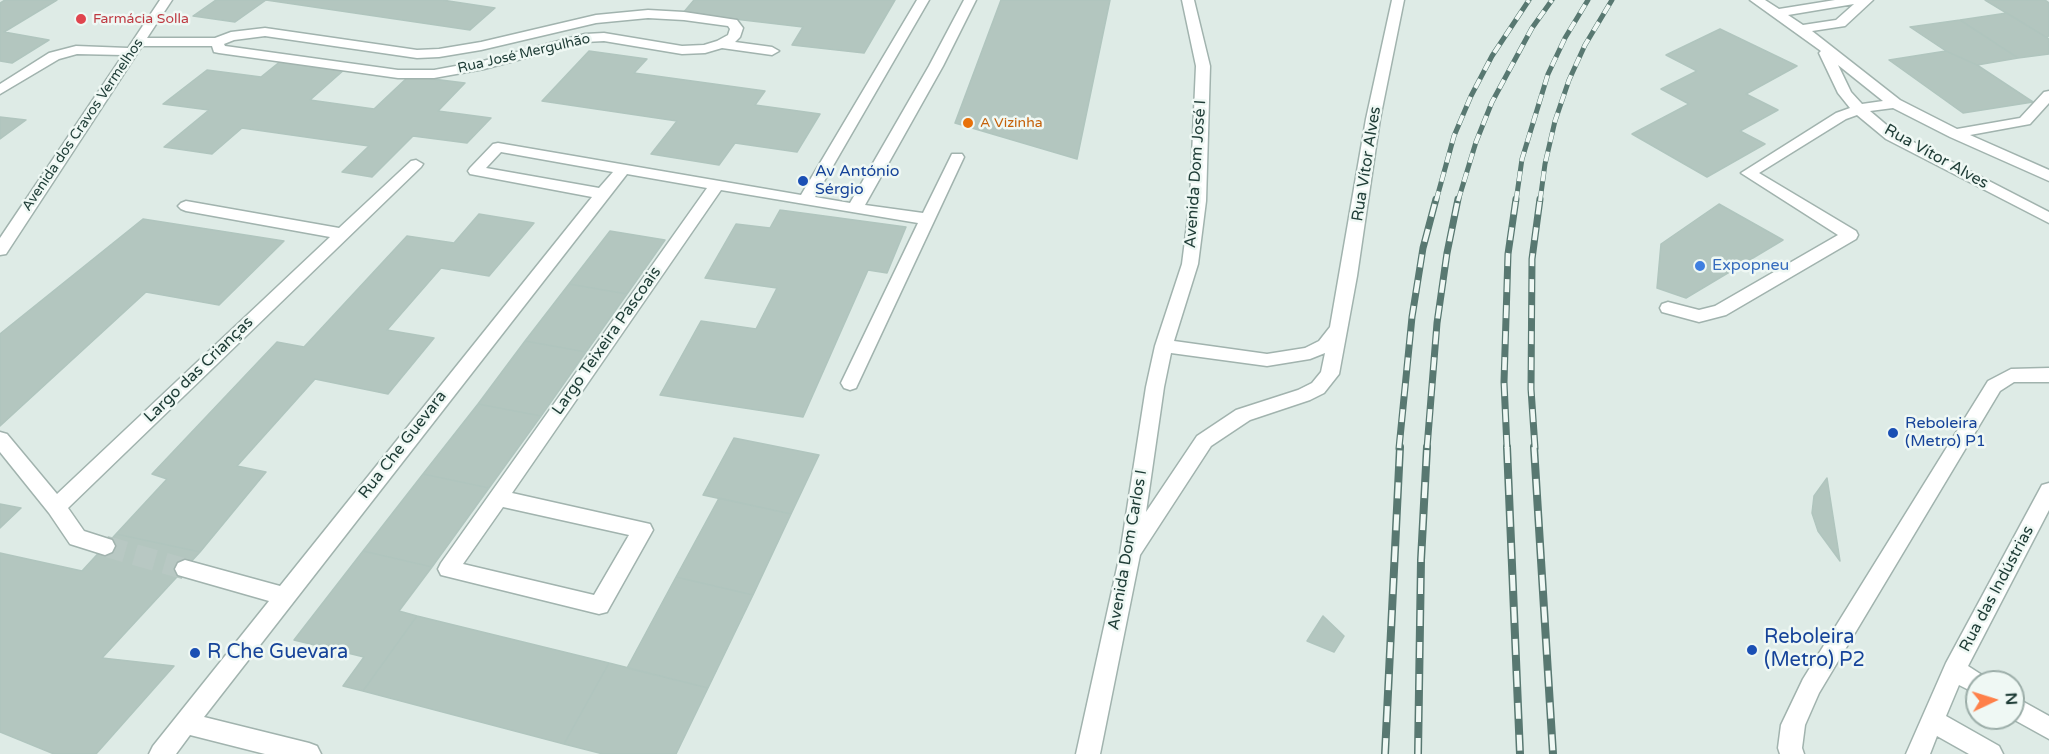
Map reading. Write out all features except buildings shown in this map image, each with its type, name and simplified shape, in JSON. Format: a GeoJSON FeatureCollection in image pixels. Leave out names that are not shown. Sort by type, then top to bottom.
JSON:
{"type":"FeatureCollection","features":[{"type":"Feature","properties":{"kind":"street","name":"Avenida dos Cravos Vermelhos"},"geometry":{"type":"LineString","coordinates":[[0,250],[166,0]]}},
{"type":"Feature","properties":{"kind":"street"},"geometry":{"type":"LineString","coordinates":[[806,200],[923,0]]}},
{"type":"Feature","properties":{"kind":"street"},"geometry":{"type":"LineString","coordinates":[[855,209],[936,66],[970,0]]}},
{"type":"Feature","properties":{"kind":"street","name":"Avenida Dom José I"},"geometry":{"type":"LineString","coordinates":[[1164,346],[1190,264],[1198,201],[1203,66],[1188,0]]}},
{"type":"Feature","properties":{"kind":"street","name":"Rua Vítor Alves"},"geometry":{"type":"LineString","coordinates":[[1130,554],[1204,441],[1243,415],[1304,395],[1318,388],[1330,374],[1349,276],[1373,119],[1398,0]]}},
{"type":"Feature","properties":{"kind":"street","name":"Rua Vítor Alves"},"geometry":{"type":"LineString","coordinates":[[1756,0],[1801,29],[1895,103],[1955,134],[2049,176]]}},
{"type":"Feature","properties":{"kind":"street"},"geometry":{"type":"LineString","coordinates":[[1778,13],[1858,0]]}},
{"type":"Feature","properties":{"kind":"street"},"geometry":{"type":"LineString","coordinates":[[1801,29],[1840,23],[1867,0]]}},
{"type":"Feature","properties":{"kind":"street","name":"Rua José Mergulhão"},"geometry":{"type":"LineString","coordinates":[[0,90],[54,56],[75,50],[217,42],[231,36],[265,32],[417,54],[481,46],[649,8],[732,23],[737,28],[734,37],[722,44],[705,49],[682,50],[604,37],[585,38],[484,64],[434,74],[398,74],[219,49],[217,42]]}},
{"type":"Feature","properties":{"kind":"street"},"geometry":{"type":"LineString","coordinates":[[722,44],[772,51]]}},
{"type":"Feature","properties":{"kind":"street","name":"Rua Vítor Alves"},"geometry":{"type":"LineString","coordinates":[[1822,46],[1845,93],[1859,109],[1891,136],[2049,218]]}},
{"type":"Feature","properties":{"kind":"street"},"geometry":{"type":"LineString","coordinates":[[1955,134],[2025,121],[2049,95]]}},
{"type":"Feature","properties":{"kind":"street"},"geometry":{"type":"LineString","coordinates":[[1668,308],[1699,316],[1720,311],[1850,235],[1748,173],[1841,116],[1859,109],[1895,103]]}},
{"type":"Feature","properties":{"kind":"street"},"geometry":{"type":"LineString","coordinates":[[603,194],[475,171],[498,147],[855,209],[927,219]]}},
{"type":"Feature","properties":{"kind":"street"},"geometry":{"type":"LineString","coordinates":[[850,383],[957,157]]}},
{"type":"Feature","properties":{"kind":"street","name":"Largo das Crianças"},"geometry":{"type":"LineString","coordinates":[[56,507],[416,164]]}},
{"type":"Feature","properties":{"kind":"street","name":"Rua Che Guevara"},"geometry":{"type":"LineString","coordinates":[[161,754],[623,169]]}},
{"type":"Feature","properties":{"kind":"street","name":"Largo Teixeira Pascoais"},"geometry":{"type":"LineString","coordinates":[[498,498],[643,530],[599,605],[448,569],[717,185]]}},
{"type":"Feature","properties":{"kind":"street"},"geometry":{"type":"LineString","coordinates":[[186,206],[341,234]]}},
{"type":"Feature","properties":{"kind":"street"},"geometry":{"type":"LineString","coordinates":[[1164,346],[1233,357],[1278,359],[1310,353],[1325,345],[1339,328]]}},
{"type":"Feature","properties":{"kind":"street","name":"Avenida Dom Carlos I"},"geometry":{"type":"LineString","coordinates":[[1088,754],[1130,554],[1155,387],[1164,346]]}},
{"type":"Feature","properties":{"kind":"street"},"geometry":{"type":"LineString","coordinates":[[1792,754],[1790,748],[1793,724],[1811,686],[1994,386],[2011,375],[2049,375]]}},
{"type":"Feature","properties":{"kind":"street"},"geometry":{"type":"LineString","coordinates":[[0,439],[56,507],[77,538],[105,546]]}},
{"type":"Feature","properties":{"kind":"street","name":"Rua das Indústrias"},"geometry":{"type":"LineString","coordinates":[[1918,754],[1954,670],[2049,491]]}},
{"type":"Feature","properties":{"kind":"street"},"geometry":{"type":"LineString","coordinates":[[185,569],[284,597]]}},
{"type":"Feature","properties":{"kind":"street"},"geometry":{"type":"LineString","coordinates":[[1954,670],[1965,677]]}},
{"type":"Feature","properties":{"kind":"street"},"geometry":{"type":"LineString","coordinates":[[2025,714],[2049,728]]}},
{"type":"Feature","properties":{"kind":"street"},"geometry":{"type":"LineString","coordinates":[[1932,720],[1991,754]]}},
{"type":"Feature","properties":{"kind":"street"},"geometry":{"type":"LineString","coordinates":[[185,723],[279,750],[309,754]]}},
{"type":"Feature","properties":{"kind":"tunnel"},"geometry":{"type":"LineString","coordinates":[[105,546],[185,569]]}},
{"type":"Feature","properties":{"kind":"railway"},"geometry":{"type":"LineString","coordinates":[[1436,201],[1454,136],[1471,96],[1492,56],[1529,0]]}},
{"type":"Feature","properties":{"kind":"railway"},"geometry":{"type":"LineString","coordinates":[[1458,201],[1476,142],[1492,102],[1532,28],[1552,0]]}},
{"type":"Feature","properties":{"kind":"railway"},"geometry":{"type":"LineString","coordinates":[[1516,201],[1522,159],[1548,74],[1565,38],[1588,0]]}},
{"type":"Feature","properties":{"kind":"railway"},"geometry":{"type":"LineString","coordinates":[[1540,201],[1545,164],[1555,121],[1569,80],[1585,45],[1612,0]]}},
{"type":"Feature","properties":{"kind":"railway"},"geometry":{"type":"LineString","coordinates":[[1399,448],[1412,317],[1423,248],[1436,199]]}},
{"type":"Feature","properties":{"kind":"railway"},"geometry":{"type":"LineString","coordinates":[[1427,448],[1437,323],[1447,253],[1458,199]]}},
{"type":"Feature","properties":{"kind":"railway"},"geometry":{"type":"LineString","coordinates":[[1507,448],[1504,382],[1508,254],[1516,199]]}},
{"type":"Feature","properties":{"kind":"railway"},"geometry":{"type":"LineString","coordinates":[[1535,448],[1531,389],[1532,259],[1540,199]]}},
{"type":"Feature","properties":{"kind":"railway"},"geometry":{"type":"LineString","coordinates":[[1385,754],[1400,447]]}},
{"type":"Feature","properties":{"kind":"railway"},"geometry":{"type":"LineString","coordinates":[[1418,754],[1421,560],[1427,447]]}},
{"type":"Feature","properties":{"kind":"railway"},"geometry":{"type":"LineString","coordinates":[[1507,447],[1520,754]]}},
{"type":"Feature","properties":{"kind":"railway"},"geometry":{"type":"LineString","coordinates":[[1534,447],[1553,754]]}},
{"type":"Feature","properties":{"kind":"place","name":"Farmácia Solla"},"geometry":{"type":"Point","coordinates":[81,19]}},
{"type":"Feature","properties":{"kind":"place","name":"A Vizinha"},"geometry":{"type":"Point","coordinates":[968,123]}},
{"type":"Feature","properties":{"kind":"place","name":"Av António Sérgio"},"geometry":{"type":"Point","coordinates":[803,181]}},
{"type":"Feature","properties":{"kind":"place","name":"Expopneu"},"geometry":{"type":"Point","coordinates":[1700,266]}},
{"type":"Feature","properties":{"kind":"place","name":"Reboleira (Metro) P1"},"geometry":{"type":"Point","coordinates":[1893,433]}},
{"type":"Feature","properties":{"kind":"place","name":"Reboleira (Metro) P2"},"geometry":{"type":"Point","coordinates":[1752,650]}},
{"type":"Feature","properties":{"kind":"place","name":"R Che Guevara"},"geometry":{"type":"Point","coordinates":[195,653]}}]}
